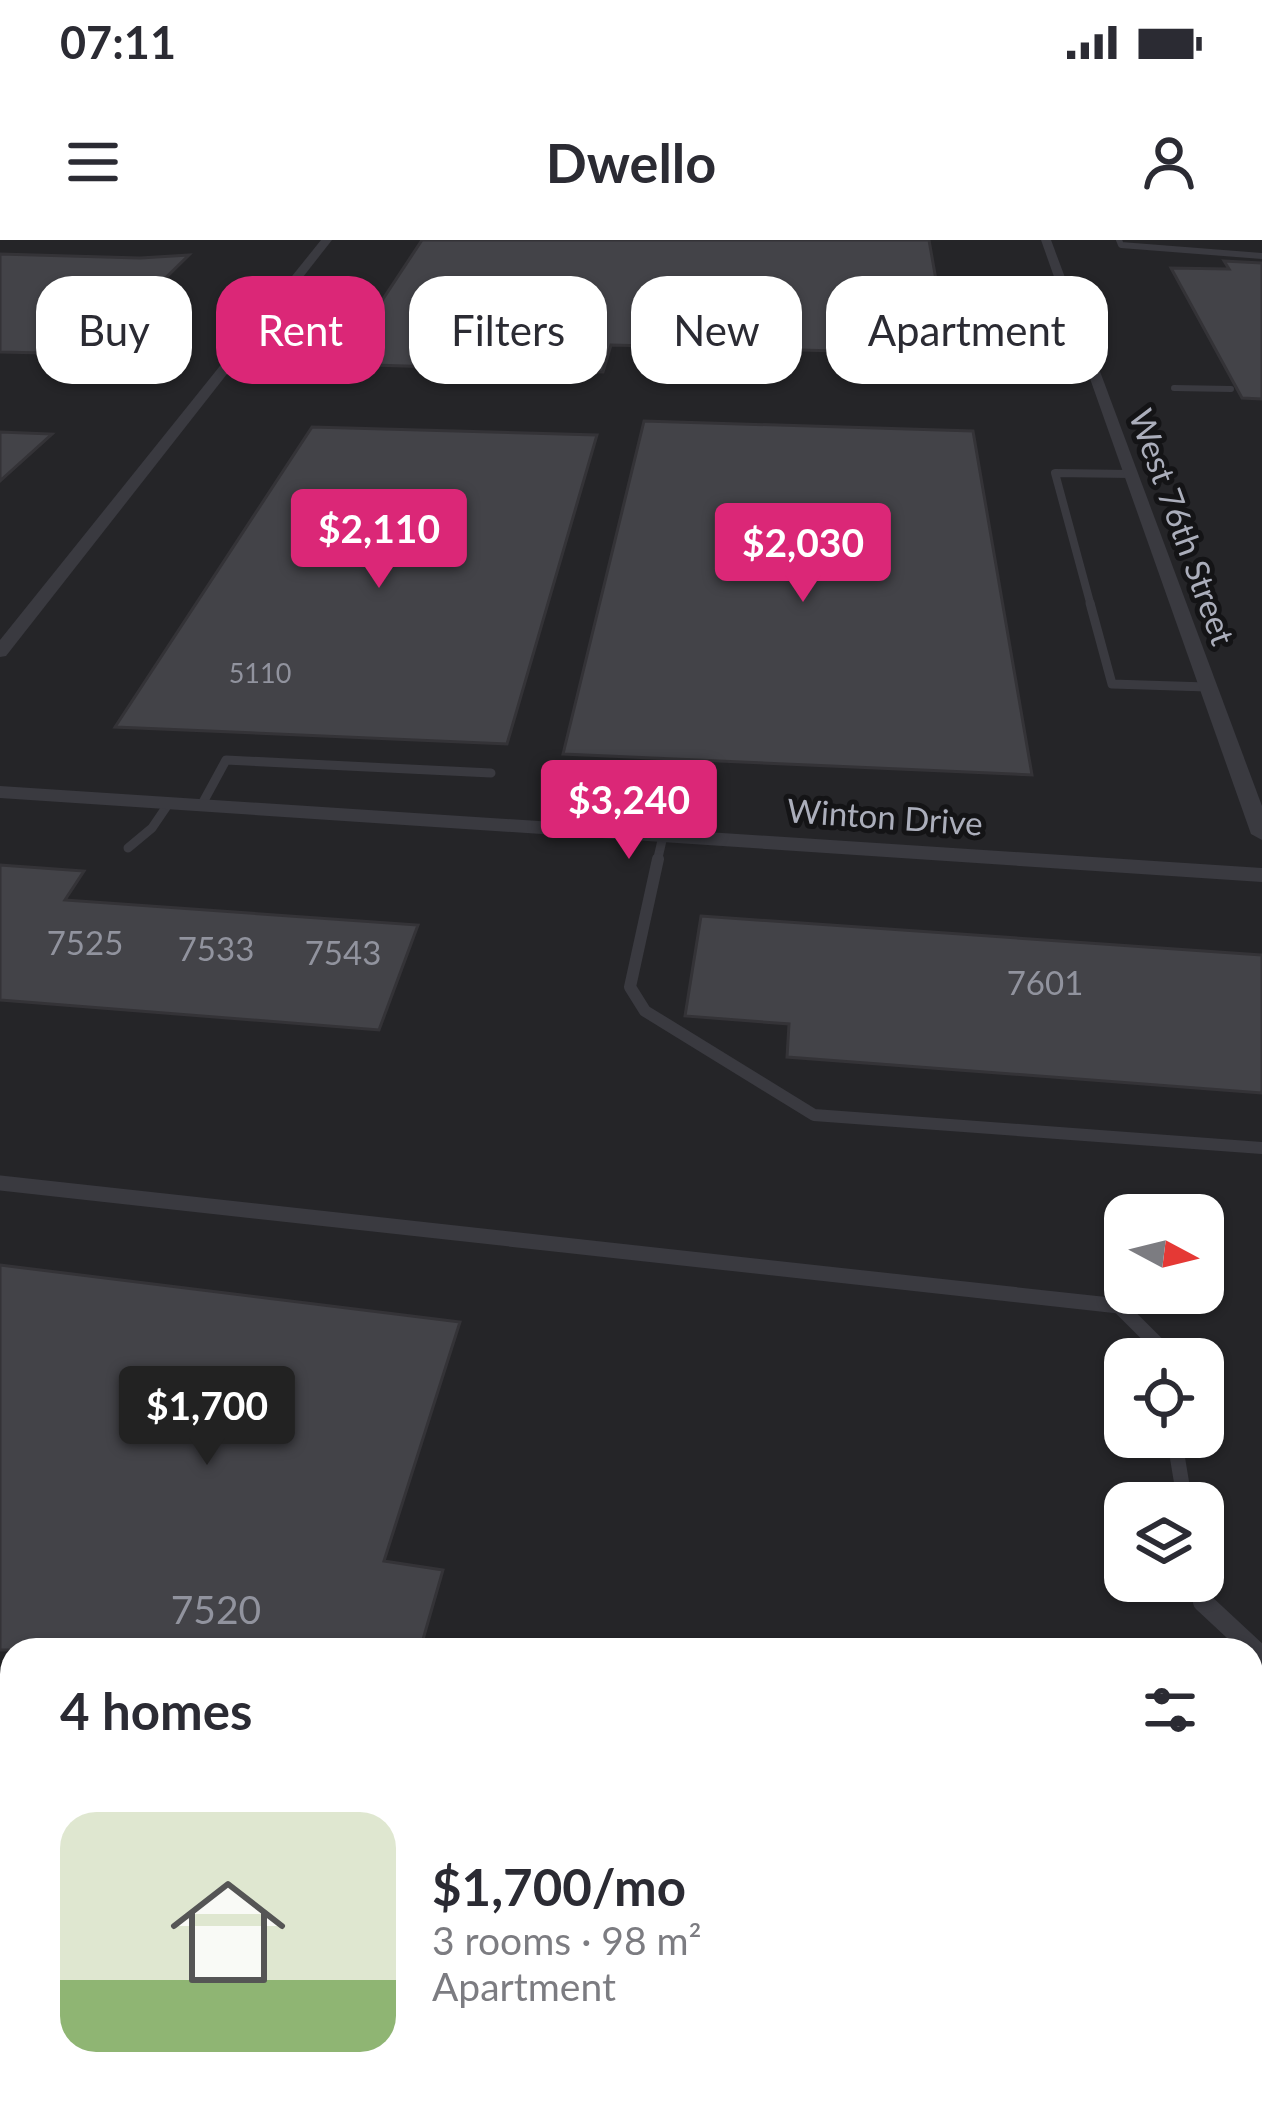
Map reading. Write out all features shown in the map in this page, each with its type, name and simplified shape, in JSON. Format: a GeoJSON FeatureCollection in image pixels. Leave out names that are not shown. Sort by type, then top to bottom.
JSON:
{"type":"FeatureCollection","features":[{"type":"Feature","properties":{"kind":"street"},"geometry":{"type":"LineString","coordinates":[[0,652],[327,240]]}},
{"type":"Feature","properties":{"kind":"street","name":"West 76th Street"},"geometry":{"type":"LineString","coordinates":[[1046,240],[1262,834]]}},
{"type":"Feature","properties":{"kind":"street","name":"Winton Drive"},"geometry":{"type":"LineString","coordinates":[[0,792],[1262,875]]}},
{"type":"Feature","properties":{"kind":"lane"},"geometry":{"type":"LineString","coordinates":[[1119,240],[1121,245],[1262,256]]}},
{"type":"Feature","properties":{"kind":"lane"},"geometry":{"type":"LineString","coordinates":[[1186,240],[1195,252]]}},
{"type":"Feature","properties":{"kind":"lane"},"geometry":{"type":"LineString","coordinates":[[1174,388],[1231,389]]}},
{"type":"Feature","properties":{"kind":"lane"},"geometry":{"type":"LineString","coordinates":[[1131,474],[1055,472],[1112,684],[1207,687]]}},
{"type":"Feature","properties":{"kind":"lane"},"geometry":{"type":"LineString","coordinates":[[201,806],[226,760],[491,773]]}},
{"type":"Feature","properties":{"kind":"lane"},"geometry":{"type":"LineString","coordinates":[[128,848],[169,803]]}},
{"type":"Feature","properties":{"kind":"lane"},"geometry":{"type":"LineString","coordinates":[[663,836],[630,987],[645,1011],[814,1115],[1262,1148]]}},
{"type":"Feature","properties":{"kind":"lane"},"geometry":{"type":"LineString","coordinates":[[0,1183],[1119,1306],[1151,1338]]}},
{"type":"Feature","properties":{"kind":"lane"},"geometry":{"type":"LineString","coordinates":[[1203,1602],[1242,1638]]}},
{"type":"Feature","properties":{"kind":"shaded area"},"geometry":{"type":"Polygon","coordinates":[[[0,240],[1262,240],[1262,1638],[0,1638],[0,240]]]}},
{"type":"Feature","properties":{"kind":"building"},"geometry":{"type":"Polygon","coordinates":[[[422,240],[929,240],[935,276],[826,276],[826,351],[802,350],[802,276],[631,276],[631,346],[611,345],[607,358],[607,276],[409,276],[409,366],[385,365],[385,296],[422,240]]]}},
{"type":"Feature","properties":{"kind":"building"},"geometry":{"type":"Polygon","coordinates":[[[0,254],[189,255],[168,276],[36,276],[36,353],[0,352],[0,254]]]}},
{"type":"Feature","properties":{"kind":"building"},"geometry":{"type":"Polygon","coordinates":[[[1224,261],[1262,263],[1262,399],[1242,398],[1171,268],[1229,269],[1224,261]]]}},
{"type":"Feature","properties":{"kind":"building"},"geometry":{"type":"Polygon","coordinates":[[[644,421],[973,431],[1032,775],[563,754],[644,421]]]}},
{"type":"Feature","properties":{"kind":"building"},"geometry":{"type":"Polygon","coordinates":[[[312,427],[597,435],[507,744],[115,727],[312,427]]]}},
{"type":"Feature","properties":{"kind":"building"},"geometry":{"type":"Polygon","coordinates":[[[0,432],[52,434],[0,481],[0,432]]]}},
{"type":"Feature","properties":{"kind":"building"},"geometry":{"type":"Polygon","coordinates":[[[0,865],[84,871],[65,900],[418,925],[379,1030],[0,1000],[0,865]]]}},
{"type":"Feature","properties":{"kind":"building"},"geometry":{"type":"Polygon","coordinates":[[[701,916],[1262,955],[1262,1093],[787,1057],[789,1024],[685,1016],[701,916]]]}},
{"type":"Feature","properties":{"kind":"building"},"geometry":{"type":"Polygon","coordinates":[[[0,1265],[460,1322],[384,1561],[443,1570],[423,1638],[0,1638],[0,1265]]]}}]}
